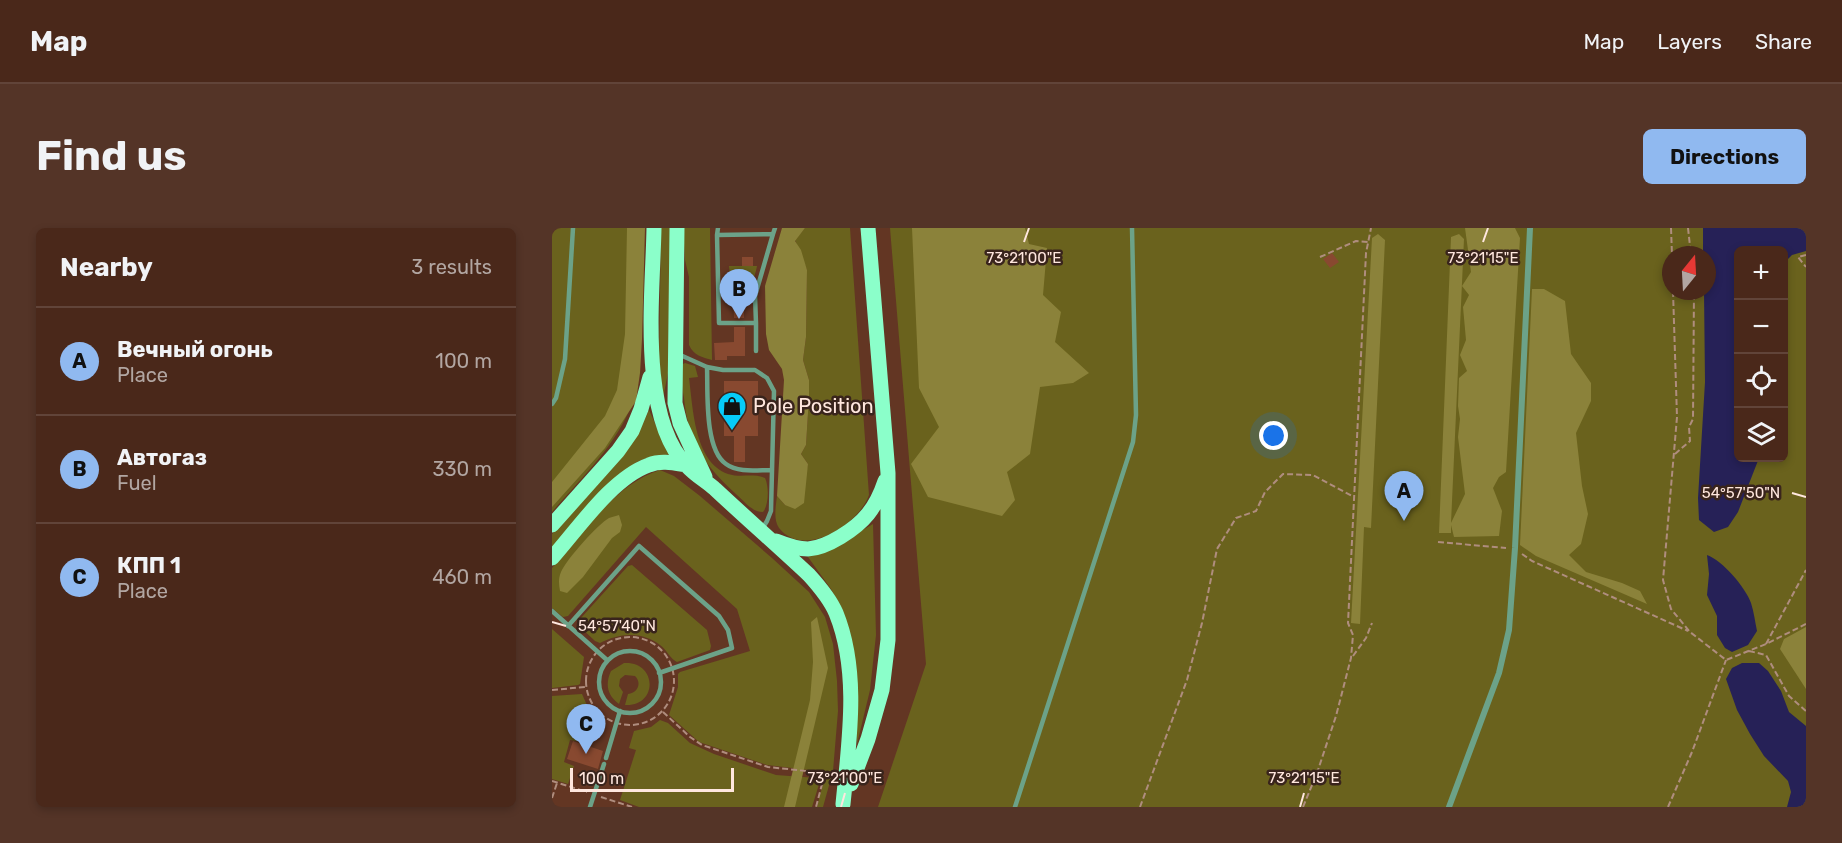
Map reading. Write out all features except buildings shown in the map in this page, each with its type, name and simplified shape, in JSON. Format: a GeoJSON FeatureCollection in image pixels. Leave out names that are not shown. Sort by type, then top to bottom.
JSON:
{"type":"FeatureCollection","features":[{"type":"Feature","properties":{"kind":"main road"},"geometry":{"type":"LineString","coordinates":[[654,228],[652,371],[663,427],[686,465],[809,575],[835,610],[842,633],[849,674],[851,725],[843,806]]}},
{"type":"Feature","properties":{"kind":"main road"},"geometry":{"type":"LineString","coordinates":[[677,228],[675,403],[680,423],[708,483]]}},
{"type":"Feature","properties":{"kind":"main road"},"geometry":{"type":"LineString","coordinates":[[843,806],[868,739],[882,690],[888,640],[888,473],[868,228]]}},
{"type":"Feature","properties":{"kind":"main road"},"geometry":{"type":"LineString","coordinates":[[552,525],[618,451],[632,431],[652,371]]}},
{"type":"Feature","properties":{"kind":"main road"},"geometry":{"type":"LineString","coordinates":[[552,558],[604,499],[634,473],[649,465],[662,462],[686,465]]}},
{"type":"Feature","properties":{"kind":"main road"},"geometry":{"type":"LineString","coordinates":[[765,535],[791,547],[809,549],[829,542],[848,532],[867,516],[878,499],[888,473]]}},
{"type":"Feature","properties":{"kind":"street"},"geometry":{"type":"LineString","coordinates":[[1449,807],[1499,673],[1509,630],[1530,228]]}},
{"type":"Feature","properties":{"kind":"lane"},"geometry":{"type":"LineString","coordinates":[[552,405],[556,398],[565,359],[573,228]]}},
{"type":"Feature","properties":{"kind":"lane"},"geometry":{"type":"LineString","coordinates":[[718,228],[719,323],[756,323]]}},
{"type":"Feature","properties":{"kind":"lane"},"geometry":{"type":"LineString","coordinates":[[756,351],[756,296],[775,228]]}},
{"type":"Feature","properties":{"kind":"lane"},"geometry":{"type":"LineString","coordinates":[[1015,807],[1133,442],[1137,415],[1132,228]]}},
{"type":"Feature","properties":{"kind":"lane"},"geometry":{"type":"LineString","coordinates":[[717,235],[773,234]]}},
{"type":"Feature","properties":{"kind":"lane"},"geometry":{"type":"LineString","coordinates":[[676,352],[707,367],[723,370],[755,370],[767,378],[774,390],[771,511],[765,535]]}},
{"type":"Feature","properties":{"kind":"lane"},"geometry":{"type":"LineString","coordinates":[[707,367],[710,431],[716,453],[725,464],[738,469],[771,470]]}},
{"type":"Feature","properties":{"kind":"lane"},"geometry":{"type":"LineString","coordinates":[[568,626],[639,546],[719,616],[728,630],[732,648],[659,673]]}},
{"type":"Feature","properties":{"kind":"lane"},"geometry":{"type":"LineString","coordinates":[[552,611],[607,660]]}},
{"type":"Feature","properties":{"kind":"lane"},"geometry":{"type":"LineString","coordinates":[[623,651],[641,653],[656,665],[659,673],[659,692],[648,707],[630,713],[620,711],[606,701],[599,685],[599,676],[607,660],[623,651]]}},
{"type":"Feature","properties":{"kind":"lane"},"geometry":{"type":"LineString","coordinates":[[606,758],[620,711]]}},
{"type":"Feature","properties":{"kind":"lane"},"geometry":{"type":"LineString","coordinates":[[590,807],[604,764]]}},
{"type":"Feature","properties":{"kind":"path"},"geometry":{"type":"LineString","coordinates":[[1303,807],[1325,750],[1352,658],[1353,634],[1348,623],[1366,253],[1371,228]]}},
{"type":"Feature","properties":{"kind":"path"},"geometry":{"type":"LineString","coordinates":[[1671,228],[1672,246]]}},
{"type":"Feature","properties":{"kind":"path"},"geometry":{"type":"LineString","coordinates":[[1688,228],[1690,246]]}},
{"type":"Feature","properties":{"kind":"path"},"geometry":{"type":"LineString","coordinates":[[1320,257],[1356,241],[1368,242]]}},
{"type":"Feature","properties":{"kind":"path"},"geometry":{"type":"LineString","coordinates":[[1806,255],[1798,257],[1806,267]]}},
{"type":"Feature","properties":{"kind":"path"},"geometry":{"type":"LineString","coordinates":[[1673,300],[1677,417],[1663,580],[1671,609],[1690,632],[1726,660]]}},
{"type":"Feature","properties":{"kind":"path"},"geometry":{"type":"LineString","coordinates":[[1674,455],[1690,441],[1689,427],[1693,419],[1694,300]]}},
{"type":"Feature","properties":{"kind":"path"},"geometry":{"type":"LineString","coordinates":[[1140,807],[1187,680],[1202,623],[1216,549],[1236,518],[1256,511],[1265,492],[1283,474],[1313,475],[1354,497]]}},
{"type":"Feature","properties":{"kind":"path"},"geometry":{"type":"LineString","coordinates":[[1438,542],[1515,548],[1532,561],[1690,632]]}},
{"type":"Feature","properties":{"kind":"path"},"geometry":{"type":"LineString","coordinates":[[1766,644],[1806,570]]}},
{"type":"Feature","properties":{"kind":"path"},"geometry":{"type":"LineString","coordinates":[[1352,658],[1366,638],[1372,623]]}},
{"type":"Feature","properties":{"kind":"path"},"geometry":{"type":"LineString","coordinates":[[1666,807],[1692,752],[1726,660],[1766,644],[1806,624]]}},
{"type":"Feature","properties":{"kind":"path"},"geometry":{"type":"LineString","coordinates":[[636,637],[659,647],[673,668],[675,677],[672,696],[663,711],[641,724],[617,723],[609,720],[596,709],[588,695],[587,671],[597,651],[603,645],[619,638],[636,637]]}},
{"type":"Feature","properties":{"kind":"path"},"geometry":{"type":"LineString","coordinates":[[1749,651],[1766,655],[1789,696],[1806,711]]}},
{"type":"Feature","properties":{"kind":"path"},"geometry":{"type":"LineString","coordinates":[[552,690],[586,687]]}},
{"type":"Feature","properties":{"kind":"path"},"geometry":{"type":"LineString","coordinates":[[663,711],[690,737],[702,744],[768,767],[825,773],[816,807]]}},
{"type":"Feature","properties":{"kind":"path"},"geometry":{"type":"LineString","coordinates":[[552,785],[557,783],[552,798]]}},
{"type":"Feature","properties":{"kind":"shaded area"},"geometry":{"type":"Polygon","coordinates":[[[552,228],[643,228],[633,401],[618,432],[608,446],[552,512],[552,228]]]}},
{"type":"Feature","properties":{"kind":"shaded area"},"geometry":{"type":"Polygon","coordinates":[[[627,228],[645,228],[642,339],[636,401],[605,448],[552,507],[552,482],[605,416],[617,390],[625,334],[627,228]]]}},
{"type":"Feature","properties":{"kind":"shaded area"},"geometry":{"type":"Polygon","coordinates":[[[661,228],[671,228],[668,373],[663,398],[659,361],[661,228]]]}},
{"type":"Feature","properties":{"kind":"shaded area"},"geometry":{"type":"Polygon","coordinates":[[[683,228],[710,228],[712,360],[696,354],[689,345],[689,277],[685,260],[683,228]]]}},
{"type":"Feature","properties":{"kind":"shaded area"},"geometry":{"type":"Polygon","coordinates":[[[782,228],[805,228],[795,241],[801,250],[807,270],[806,337],[803,360],[809,380],[809,397],[806,445],[801,454],[808,464],[804,503],[795,509],[785,505],[777,496],[784,380],[782,369],[769,350],[766,334],[765,286],[782,228]]]}},
{"type":"Feature","properties":{"kind":"shaded area"},"geometry":{"type":"Polygon","coordinates":[[[805,228],[850,228],[869,495],[863,506],[843,527],[816,539],[802,540],[790,537],[779,528],[775,512],[777,496],[785,505],[808,464],[801,454],[806,445],[809,397],[809,380],[803,360],[806,337],[807,270],[795,240],[805,228]]]}},
{"type":"Feature","properties":{"kind":"shaded area"},"geometry":{"type":"Polygon","coordinates":[[[890,228],[1806,228],[1806,807],[878,807],[926,664],[890,228]]]}},
{"type":"Feature","properties":{"kind":"shaded area"},"geometry":{"type":"Polygon","coordinates":[[[912,228],[1025,228],[1029,244],[1047,248],[1043,295],[1061,312],[1055,342],[1089,373],[1073,383],[1040,387],[1030,454],[1007,472],[1015,500],[1002,516],[928,497],[911,464],[939,427],[919,388],[912,228]]]}},
{"type":"Feature","properties":{"kind":"shaded area"},"geometry":{"type":"Polygon","coordinates":[[[1465,228],[1515,228],[1520,238],[1506,472],[1499,477],[1493,488],[1502,511],[1499,536],[1454,537],[1451,525],[1451,533],[1439,533],[1451,237],[1459,234],[1464,239],[1451,523],[1465,494],[1458,437],[1460,419],[1458,406],[1459,378],[1467,371],[1460,355],[1466,340],[1463,307],[1469,295],[1462,286],[1471,272],[1465,228]]]}},
{"type":"Feature","properties":{"kind":"shaded area"},"geometry":{"type":"Polygon","coordinates":[[[1703,228],[1806,228],[1806,251],[1792,255],[1788,259],[1788,246],[1734,246],[1734,462],[1757,462],[1738,512],[1728,527],[1714,532],[1699,520],[1698,498],[1705,382],[1704,300],[1716,300],[1716,246],[1703,246],[1703,228]]]}},
{"type":"Feature","properties":{"kind":"shaded area"},"geometry":{"type":"Polygon","coordinates":[[[1378,234],[1385,240],[1371,528],[1364,527],[1360,624],[1351,623],[1372,238],[1378,234]]]}},
{"type":"Feature","properties":{"kind":"shaded area"},"geometry":{"type":"Polygon","coordinates":[[[729,266],[757,266],[752,282],[742,288],[735,286],[730,279],[729,266]]]}},
{"type":"Feature","properties":{"kind":"shaded area"},"geometry":{"type":"Polygon","coordinates":[[[1532,289],[1544,289],[1565,301],[1571,354],[1591,383],[1591,401],[1576,433],[1582,486],[1588,514],[1581,544],[1569,555],[1586,572],[1640,591],[1647,604],[1536,556],[1520,545],[1532,289]]]}},
{"type":"Feature","properties":{"kind":"shaded area"},"geometry":{"type":"Polygon","coordinates":[[[685,363],[695,366],[698,377],[689,378],[697,432],[708,458],[717,468],[728,474],[765,478],[768,495],[763,512],[752,508],[726,484],[700,452],[689,428],[686,414],[681,373],[681,365],[685,363]]]}},
{"type":"Feature","properties":{"kind":"shaded area"},"geometry":{"type":"Polygon","coordinates":[[[649,410],[663,441],[673,455],[653,456],[635,463],[552,548],[552,534],[619,459],[631,443],[649,410]]]}},
{"type":"Feature","properties":{"kind":"shaded area"},"geometry":{"type":"Polygon","coordinates":[[[660,470],[674,476],[700,496],[772,558],[809,592],[825,617],[833,644],[838,711],[833,771],[823,807],[817,807],[826,772],[767,765],[699,742],[669,715],[680,672],[750,651],[737,609],[646,527],[568,616],[563,617],[552,608],[552,568],[600,511],[614,498],[628,486],[660,470]]]}},
{"type":"Feature","properties":{"kind":"shaded area"},"geometry":{"type":"Polygon","coordinates":[[[619,515],[622,525],[620,532],[612,538],[583,577],[567,593],[560,591],[560,575],[569,559],[604,522],[619,515]]]}},
{"type":"Feature","properties":{"kind":"shaded area"},"geometry":{"type":"Polygon","coordinates":[[[873,524],[876,635],[870,690],[857,744],[857,698],[842,609],[808,557],[832,548],[873,524]]]}},
{"type":"Feature","properties":{"kind":"shaded area"},"geometry":{"type":"Polygon","coordinates":[[[1707,555],[1720,562],[1733,575],[1752,606],[1757,631],[1748,645],[1732,652],[1725,648],[1717,635],[1717,616],[1707,595],[1709,574],[1707,555]]]}},
{"type":"Feature","properties":{"kind":"shaded area"},"geometry":{"type":"Polygon","coordinates":[[[632,565],[707,630],[710,650],[677,662],[665,649],[646,637],[630,635],[615,637],[600,643],[579,626],[580,619],[628,566],[632,565]]]}},
{"type":"Feature","properties":{"kind":"shaded area"},"geometry":{"type":"Polygon","coordinates":[[[817,617],[828,668],[795,807],[784,807],[810,700],[813,662],[811,622],[817,617]]]}},
{"type":"Feature","properties":{"kind":"shaded area"},"geometry":{"type":"Polygon","coordinates":[[[1806,627],[1806,689],[1780,649],[1784,639],[1806,627]]]}},
{"type":"Feature","properties":{"kind":"shaded area"},"geometry":{"type":"Polygon","coordinates":[[[552,629],[584,657],[578,685],[552,688],[552,629]]]}},
{"type":"Feature","properties":{"kind":"shaded area"},"geometry":{"type":"Polygon","coordinates":[[[624,663],[635,664],[648,676],[650,684],[648,692],[644,699],[636,704],[625,705],[628,694],[634,692],[638,687],[635,676],[625,675],[620,679],[619,686],[623,692],[619,704],[608,689],[611,671],[624,663]]]}},
{"type":"Feature","properties":{"kind":"shaded area"},"geometry":{"type":"Polygon","coordinates":[[[1742,663],[1759,663],[1768,671],[1781,691],[1789,712],[1806,726],[1806,807],[1787,807],[1791,792],[1788,781],[1764,756],[1737,710],[1726,679],[1732,668],[1742,663]]]}},
{"type":"Feature","properties":{"kind":"shaded area"},"geometry":{"type":"Polygon","coordinates":[[[582,694],[590,712],[599,721],[595,735],[585,732],[582,742],[570,740],[564,762],[574,766],[568,784],[552,779],[552,696],[582,694]]]}},
{"type":"Feature","properties":{"kind":"shaded area"},"geometry":{"type":"Polygon","coordinates":[[[660,720],[668,723],[690,743],[714,754],[776,775],[817,778],[820,781],[812,807],[639,807],[620,800],[636,750],[629,748],[634,731],[651,727],[660,720]]]}},
{"type":"Feature","properties":{"kind":"place","name":"Автогаз"},"geometry":{"type":"Point","coordinates":[739,319]}},
{"type":"Feature","properties":{"kind":"place","name":"Pole Position"},"geometry":{"type":"Point","coordinates":[732,432]}},
{"type":"Feature","properties":{"kind":"place","name":"Вечный огонь"},"geometry":{"type":"Point","coordinates":[1404,521]}},
{"type":"Feature","properties":{"kind":"place","name":"КПП 1"},"geometry":{"type":"Point","coordinates":[586,754]}}]}
